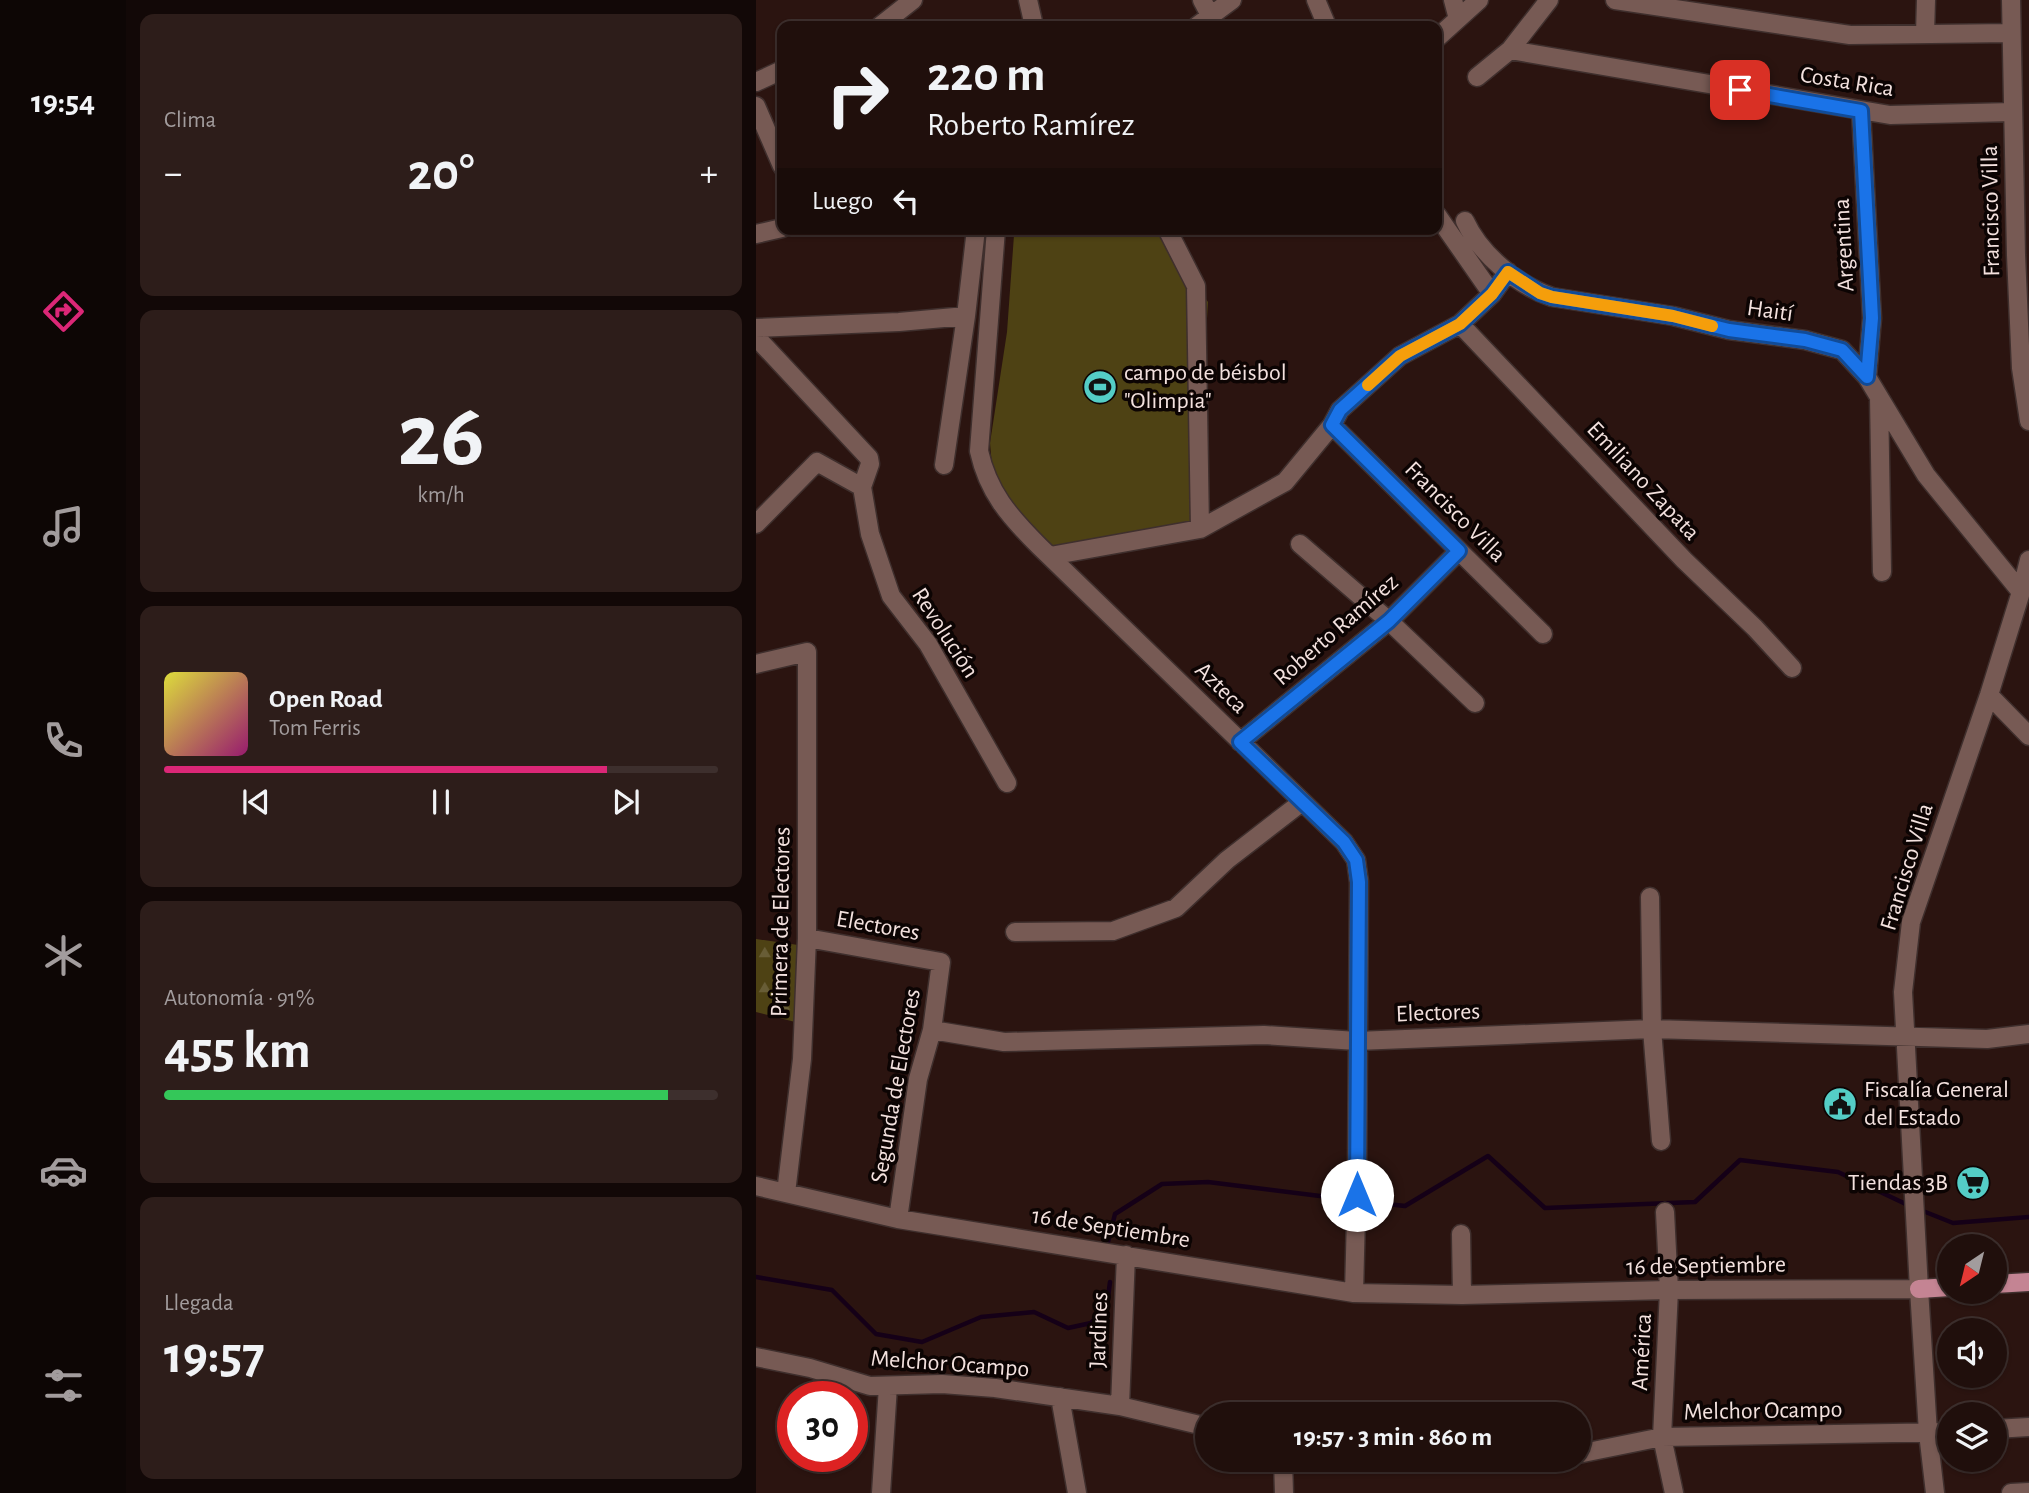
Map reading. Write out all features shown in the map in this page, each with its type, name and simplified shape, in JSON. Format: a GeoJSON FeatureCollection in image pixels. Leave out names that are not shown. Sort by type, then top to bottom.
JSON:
{"type":"FeatureCollection","features":[{"type":"Feature","properties":{"kind":"main road"},"geometry":{"type":"LineString","coordinates":[[2007,1283],[2029,1282]]}},
{"type":"Feature","properties":{"kind":"main road","name":"16 de Septiembre"},"geometry":{"type":"LineString","coordinates":[[1919,1289],[1937,1288]]}},
{"type":"Feature","properties":{"kind":"street"},"geometry":{"type":"LineString","coordinates":[[886,21],[913,0]]}},
{"type":"Feature","properties":{"kind":"street"},"geometry":{"type":"LineString","coordinates":[[1028,0],[1033,21]]}},
{"type":"Feature","properties":{"kind":"street"},"geometry":{"type":"LineString","coordinates":[[1202,0],[1204,21]]}},
{"type":"Feature","properties":{"kind":"street"},"geometry":{"type":"LineString","coordinates":[[1205,21],[1232,0]]}},
{"type":"Feature","properties":{"kind":"street"},"geometry":{"type":"LineString","coordinates":[[1316,0],[1325,21]]}},
{"type":"Feature","properties":{"kind":"street"},"geometry":{"type":"LineString","coordinates":[[1454,0],[1458,19]]}},
{"type":"Feature","properties":{"kind":"street"},"geometry":{"type":"LineString","coordinates":[[1442,33],[1479,0]]}},
{"type":"Feature","properties":{"kind":"street"},"geometry":{"type":"LineString","coordinates":[[1477,77],[1510,50],[1549,0]]}},
{"type":"Feature","properties":{"kind":"street"},"geometry":{"type":"LineString","coordinates":[[1615,0],[1850,35],[2011,33]]}},
{"type":"Feature","properties":{"kind":"street"},"geometry":{"type":"LineString","coordinates":[[1925,34],[1926,0]]}},
{"type":"Feature","properties":{"kind":"street","name":"Francisco Villa"},"geometry":{"type":"LineString","coordinates":[[2011,0],[2013,112],[2022,256],[2021,368],[2029,421]]}},
{"type":"Feature","properties":{"kind":"street","name":"Costa Rica"},"geometry":{"type":"LineString","coordinates":[[1510,50],[1890,116],[2013,112]]}},
{"type":"Feature","properties":{"kind":"street"},"geometry":{"type":"LineString","coordinates":[[756,82],[777,72]]}},
{"type":"Feature","properties":{"kind":"street"},"geometry":{"type":"LineString","coordinates":[[756,106],[777,154]]}},
{"type":"Feature","properties":{"kind":"street","name":"Argentina"},"geometry":{"type":"LineString","coordinates":[[1861,111],[1872,318],[1867,377]]}},
{"type":"Feature","properties":{"kind":"street","name":"Haití"},"geometry":{"type":"LineString","coordinates":[[1465,221],[1472,236],[1508,272],[1540,293],[1673,316],[1729,330],[1805,340],[1842,350],[1867,377],[1927,475],[2021,593]]}},
{"type":"Feature","properties":{"kind":"street"},"geometry":{"type":"LineString","coordinates":[[1442,222],[1492,294]]}},
{"type":"Feature","properties":{"kind":"street"},"geometry":{"type":"LineString","coordinates":[[756,234],[777,229]]}},
{"type":"Feature","properties":{"kind":"street"},"geometry":{"type":"LineString","coordinates":[[944,465],[967,316],[975,235]]}},
{"type":"Feature","properties":{"kind":"street","name":"Azteca"},"geometry":{"type":"LineString","coordinates":[[996,235],[979,451],[985,475],[1001,505],[1344,842],[1356,860],[1359,882],[1354,1293]]}},
{"type":"Feature","properties":{"kind":"street"},"geometry":{"type":"LineString","coordinates":[[1170,235],[1196,286],[1200,529]]}},
{"type":"Feature","properties":{"kind":"street"},"geometry":{"type":"LineString","coordinates":[[1050,556],[1200,529],[1284,482],[1332,425],[1340,410],[1400,356],[1460,324],[1492,294],[1508,272]]}},
{"type":"Feature","properties":{"kind":"street"},"geometry":{"type":"LineString","coordinates":[[756,328],[900,322],[967,316]]}},
{"type":"Feature","properties":{"kind":"street","name":"Emiliano Zapata"},"geometry":{"type":"LineString","coordinates":[[1460,324],[1684,560],[1755,628],[1792,668]]}},
{"type":"Feature","properties":{"kind":"street","name":"Revolución"},"geometry":{"type":"LineString","coordinates":[[756,337],[869,458],[870,464],[862,488],[870,534],[891,596],[928,644],[1007,783]]}},
{"type":"Feature","properties":{"kind":"street"},"geometry":{"type":"LineString","coordinates":[[1879,395],[1882,572]]}},
{"type":"Feature","properties":{"kind":"street","name":"Francisco Villa"},"geometry":{"type":"LineString","coordinates":[[1332,425],[1543,634]]}},
{"type":"Feature","properties":{"kind":"street"},"geometry":{"type":"LineString","coordinates":[[756,524],[817,462],[862,488]]}},
{"type":"Feature","properties":{"kind":"street"},"geometry":{"type":"LineString","coordinates":[[1300,544],[1389,621],[1475,703]]}},
{"type":"Feature","properties":{"kind":"street","name":"Roberto Ramírez"},"geometry":{"type":"LineString","coordinates":[[1240,742],[1389,621],[1459,551]]}},
{"type":"Feature","properties":{"kind":"street","name":"Francisco Villa"},"geometry":{"type":"LineString","coordinates":[[1935,1493],[1928,1433],[1903,992],[1911,922],[1989,695],[2029,560]]}},
{"type":"Feature","properties":{"kind":"street"},"geometry":{"type":"LineString","coordinates":[[2008,634],[2029,613]]}},
{"type":"Feature","properties":{"kind":"street","name":"Primera de Electores"},"geometry":{"type":"LineString","coordinates":[[756,664],[807,652],[807,938],[802,1059],[786,1193]]}},
{"type":"Feature","properties":{"kind":"street"},"geometry":{"type":"LineString","coordinates":[[1989,695],[2029,736]]}},
{"type":"Feature","properties":{"kind":"street"},"geometry":{"type":"LineString","coordinates":[[1014,932],[1113,931],[1176,908],[1227,860],[1302,802]]}},
{"type":"Feature","properties":{"kind":"street"},"geometry":{"type":"LineString","coordinates":[[1650,897],[1652,1029],[1661,1141]]}},
{"type":"Feature","properties":{"kind":"street","name":"Electores"},"geometry":{"type":"LineString","coordinates":[[807,938],[941,962]]}},
{"type":"Feature","properties":{"kind":"street","name":"Segunda de Electores"},"geometry":{"type":"LineString","coordinates":[[898,1219],[918,1079],[932,1030],[941,962]]}},
{"type":"Feature","properties":{"kind":"street","name":"Electores"},"geometry":{"type":"LineString","coordinates":[[932,1030],[1004,1042],[1265,1035],[1357,1041],[1652,1029],[1987,1039],[2029,1034]]}},
{"type":"Feature","properties":{"kind":"street","name":"16 de Septiembre"},"geometry":{"type":"LineString","coordinates":[[756,1186],[898,1219],[1354,1293],[1462,1295],[1669,1290],[1919,1289]]}},
{"type":"Feature","properties":{"kind":"street","name":"América"},"geometry":{"type":"LineString","coordinates":[[1665,1212],[1669,1290],[1662,1437],[1674,1493]]}},
{"type":"Feature","properties":{"kind":"street"},"geometry":{"type":"LineString","coordinates":[[1461,1234],[1462,1295]]}},
{"type":"Feature","properties":{"kind":"street","name":"Jardines"},"geometry":{"type":"LineString","coordinates":[[1120,1406],[1126,1255]]}},
{"type":"Feature","properties":{"kind":"street","name":"Melchor Ocampo"},"geometry":{"type":"LineString","coordinates":[[756,1357],[810,1368],[870,1386],[942,1384],[1060,1397],[1120,1406],[1195,1424]]}},
{"type":"Feature","properties":{"kind":"street"},"geometry":{"type":"LineString","coordinates":[[881,1493],[888,1386]]}},
{"type":"Feature","properties":{"kind":"street","name":"Melchor Ocampo"},"geometry":{"type":"LineString","coordinates":[[1060,1397],[1077,1493]]}},
{"type":"Feature","properties":{"kind":"street"},"geometry":{"type":"LineString","coordinates":[[2007,1428],[2029,1427]]}},
{"type":"Feature","properties":{"kind":"street","name":"Melchor Ocampo"},"geometry":{"type":"LineString","coordinates":[[1591,1451],[1662,1437],[1937,1433]]}},
{"type":"Feature","properties":{"kind":"street"},"geometry":{"type":"LineString","coordinates":[[1283,1472],[1284,1493]]}},
{"type":"Feature","properties":{"kind":"street"},"geometry":{"type":"LineString","coordinates":[[2011,1493],[2029,1492]]}},
{"type":"Feature","properties":{"kind":"green space","name":"campo de béisbol \"Olimpia\""},"geometry":{"type":"Polygon","coordinates":[[[1014,235],[1162,235],[1208,302],[1195,520],[1049,552],[993,477],[990,443],[1007,332],[1014,235]]]}},
{"type":"Feature","properties":{"kind":"green space"},"geometry":{"type":"Polygon","coordinates":[[[756,939],[798,945],[803,1024],[756,1012],[756,939]]]}},
{"type":"Feature","properties":{"kind":"waterway"},"geometry":{"type":"LineString","coordinates":[[1361,1201],[1405,1206],[1488,1156],[1545,1208],[1695,1202],[1740,1160],[1838,1172],[1910,1206]]}},
{"type":"Feature","properties":{"kind":"waterway"},"geometry":{"type":"LineString","coordinates":[[1108,1242],[1115,1214],[1162,1184],[1208,1182],[1352,1200]]}},
{"type":"Feature","properties":{"kind":"waterway"},"geometry":{"type":"LineString","coordinates":[[1918,1209],[1953,1223],[2029,1217]]}},
{"type":"Feature","properties":{"kind":"waterway"},"geometry":{"type":"LineString","coordinates":[[756,1277],[832,1290],[876,1334],[922,1342],[981,1317],[1034,1312],[1068,1328],[1091,1323],[1107,1305],[1110,1282]]}},
{"type":"Feature","properties":{"kind":"slow traffic"},"geometry":{"type":"LineString","coordinates":[[1368,385],[1400,356],[1460,324],[1492,294],[1508,272],[1540,293],[1552,297],[1673,316],[1712,326]]}},
{"type":"Feature","properties":{"kind":"place","name":"campo de béisbol \"Olimpia\""},"geometry":{"type":"Point","coordinates":[1100,387]}},
{"type":"Feature","properties":{"kind":"place","name":"Fiscalía General del Estado"},"geometry":{"type":"Point","coordinates":[1840,1104]}},
{"type":"Feature","properties":{"kind":"place","name":"Tiendas 3B"},"geometry":{"type":"Point","coordinates":[1973,1183]}},
{"type":"Feature","properties":{"kind":"route"},"geometry":{"type":"LineString","coordinates":[[1357,1195],[1359,882],[1356,860],[1344,842],[1240,742],[1389,621],[1459,551],[1332,425],[1340,410],[1400,356],[1460,324],[1492,294],[1508,272],[1540,293],[1552,297],[1673,316],[1729,330],[1805,340],[1842,350],[1867,377],[1872,318],[1861,111],[1740,90]]}}]}
